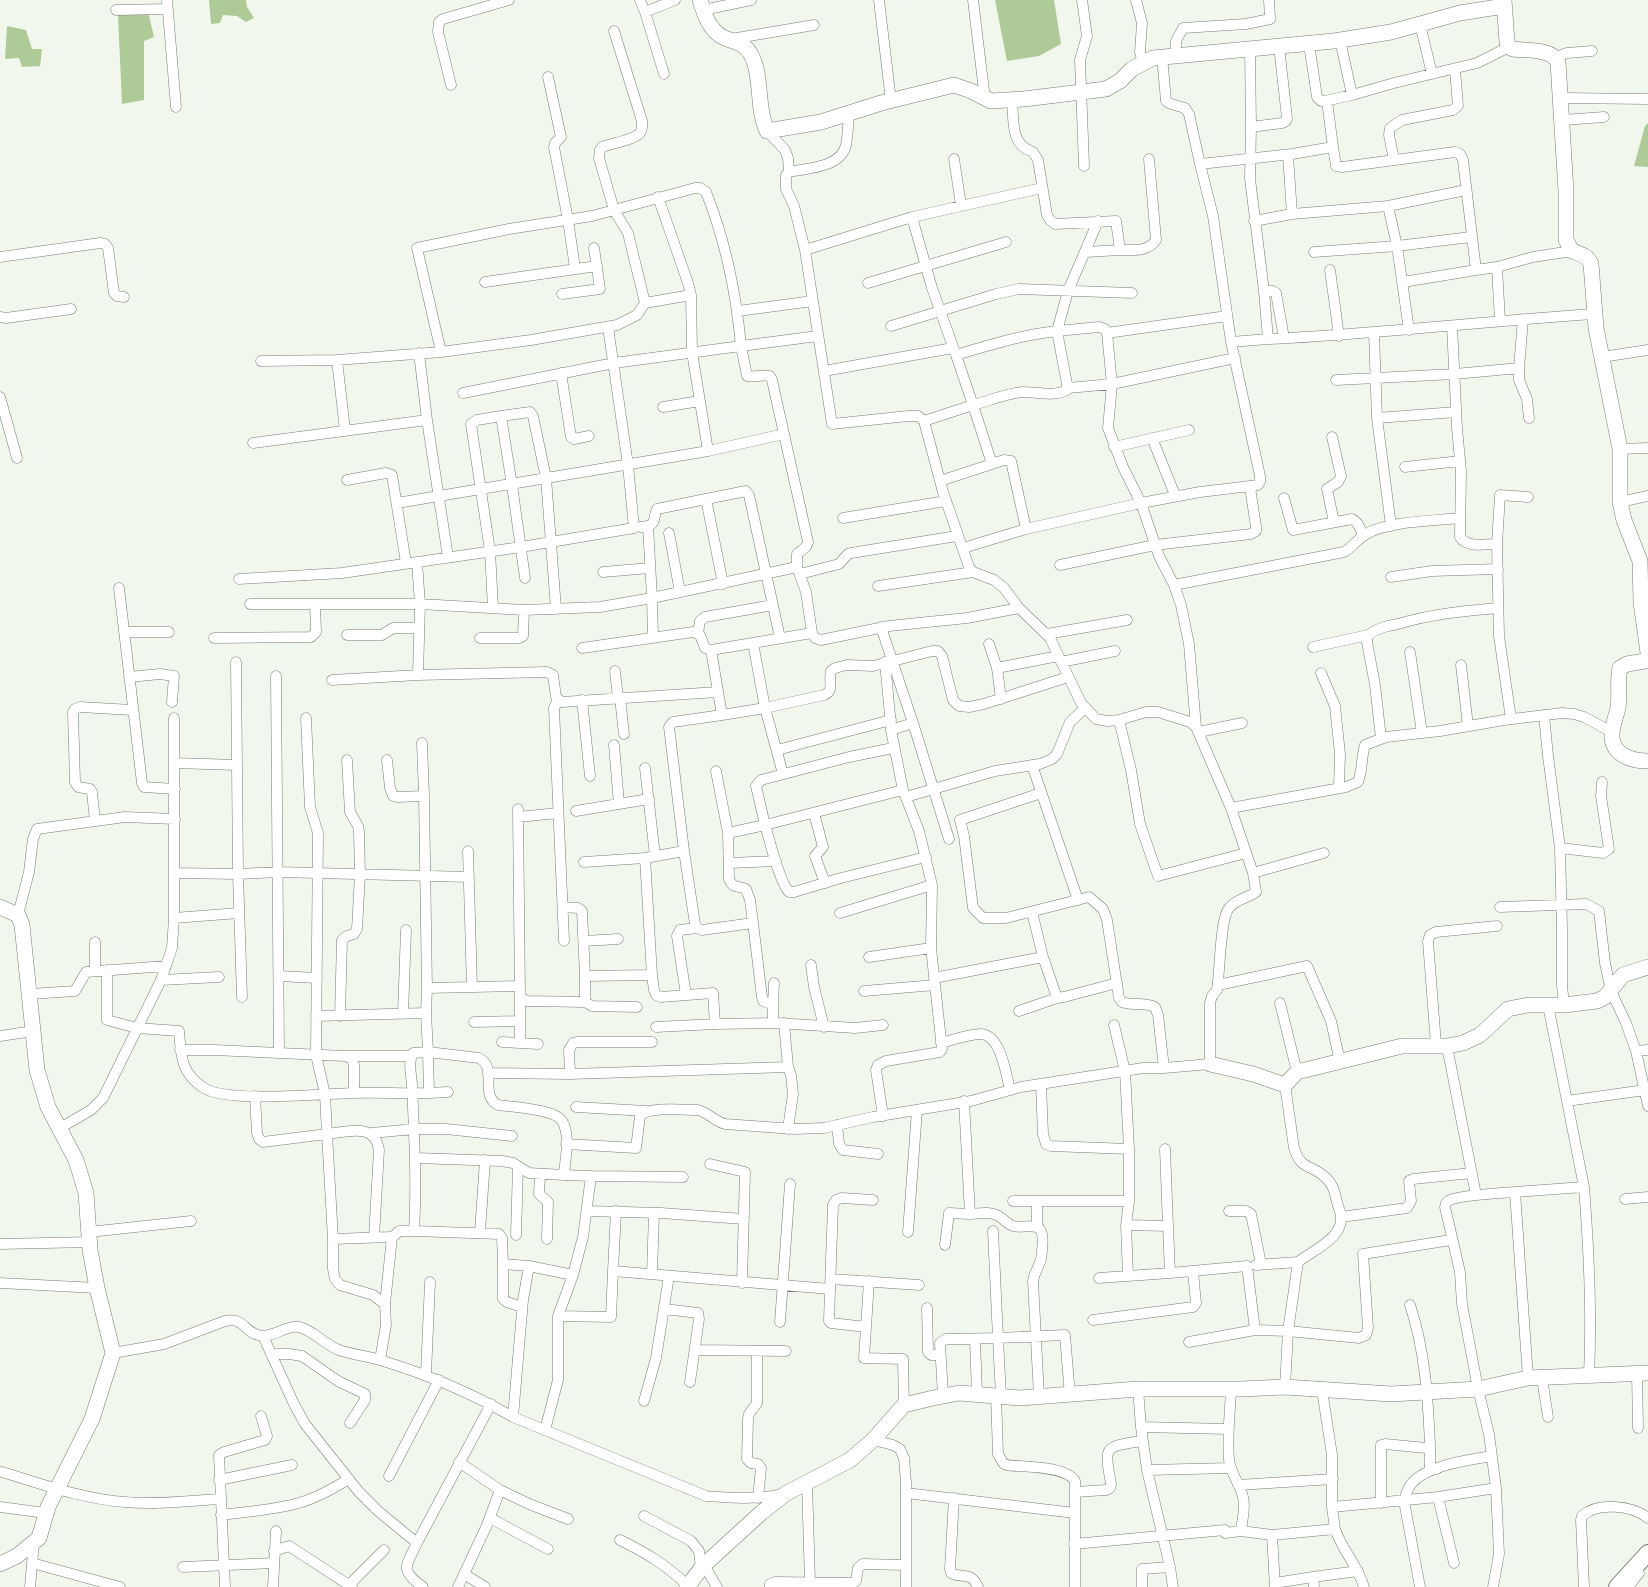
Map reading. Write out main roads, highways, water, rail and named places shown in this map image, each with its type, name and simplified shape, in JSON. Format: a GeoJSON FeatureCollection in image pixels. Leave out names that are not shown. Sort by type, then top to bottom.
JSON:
{"type":"FeatureCollection","features":[{"type":"Feature","properties":{"kind":"main road"},"geometry":{"type":"LineString","coordinates":[[1617,1587],[1648,1553]]}}]}
